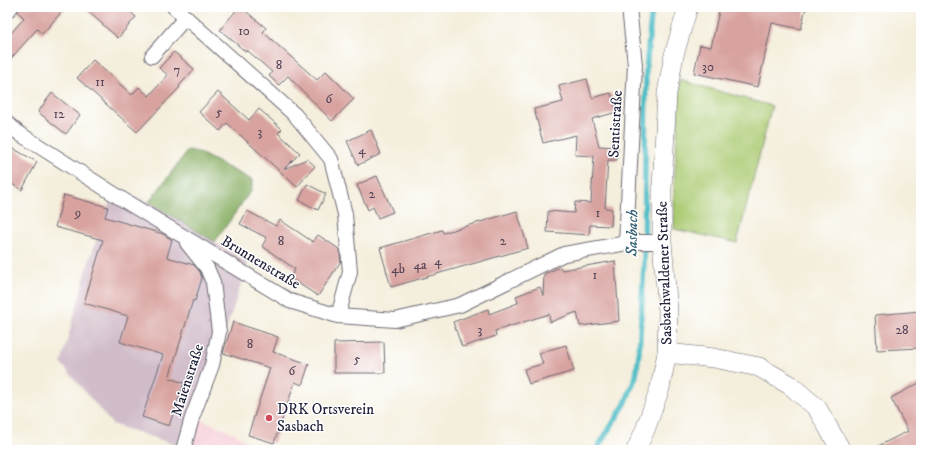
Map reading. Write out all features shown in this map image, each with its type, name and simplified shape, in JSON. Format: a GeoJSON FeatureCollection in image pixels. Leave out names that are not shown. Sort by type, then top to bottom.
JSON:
{"type":"FeatureCollection","features":[{"type":"Feature","properties":{"kind":"main road","name":"Sasbachwaldener Straße"},"geometry":{"type":"LineString","coordinates":[[688,7],[674,55],[667,93],[658,242],[668,312],[667,353],[714,358],[759,368],[790,385],[817,408],[841,450]]}},
{"type":"Feature","properties":{"kind":"main road"},"geometry":{"type":"LineString","coordinates":[[636,450],[660,388],[667,353]]}},
{"type":"Feature","properties":{"kind":"street"},"geometry":{"type":"LineString","coordinates":[[7,11],[11,7]]}},
{"type":"Feature","properties":{"kind":"street"},"geometry":{"type":"LineString","coordinates":[[174,7],[295,116],[332,159],[345,214],[350,272],[338,316]]}},
{"type":"Feature","properties":{"kind":"street","name":"Sentistraße"},"geometry":{"type":"LineString","coordinates":[[629,7],[635,65],[629,242]]}},
{"type":"Feature","properties":{"kind":"street"},"geometry":{"type":"LineString","coordinates":[[152,56],[186,17]]}},
{"type":"Feature","properties":{"kind":"street","name":"Brunnenstraße"},"geometry":{"type":"LineString","coordinates":[[7,123],[20,134],[125,201],[290,301],[338,316],[395,320],[460,305],[564,254],[629,242],[658,242]]}},
{"type":"Feature","properties":{"kind":"street","name":"Maienstraße"},"geometry":{"type":"LineString","coordinates":[[181,235],[208,268],[213,282],[219,332],[212,365],[192,418],[182,450]]}},
{"type":"Feature","properties":{"kind":"shaded area"},"geometry":{"type":"Polygon","coordinates":[[[114,189],[149,202],[248,263],[197,418],[179,446],[112,424],[61,363],[89,262],[114,189]]]}},
{"type":"Feature","properties":{"kind":"shaded area"},"geometry":{"type":"Polygon","coordinates":[[[197,418],[234,433],[258,450],[186,450],[197,418]]]}},
{"type":"Feature","properties":{"kind":"green space"},"geometry":{"type":"Polygon","coordinates":[[[680,80],[772,106],[737,243],[674,229],[674,186],[680,80]]]}},
{"type":"Feature","properties":{"kind":"green space"},"geometry":{"type":"Polygon","coordinates":[[[188,150],[198,152],[252,180],[252,189],[215,242],[149,202],[188,150]]]}},
{"type":"Feature","properties":{"kind":"building"},"geometry":{"type":"Polygon","coordinates":[[[19,7],[66,7],[42,34],[37,29],[7,63],[7,38],[24,18],[18,12],[19,7]]]}},
{"type":"Feature","properties":{"kind":"building"},"geometry":{"type":"Polygon","coordinates":[[[83,7],[125,7],[136,17],[118,38],[83,7]]]}},
{"type":"Feature","properties":{"kind":"building"},"geometry":{"type":"Polygon","coordinates":[[[239,7],[241,7],[266,28],[263,32],[317,80],[326,71],[354,99],[332,121],[288,76],[279,85],[269,76],[272,72],[247,50],[246,52],[220,30],[239,7]]]}},
{"type":"Feature","properties":{"kind":"building"},"geometry":{"type":"Polygon","coordinates":[[[720,7],[806,7],[801,29],[772,23],[758,87],[694,73],[700,45],[711,47],[720,7]]]}},
{"type":"Feature","properties":{"kind":"building"},"geometry":{"type":"Polygon","coordinates":[[[174,52],[194,69],[179,86],[180,87],[137,132],[77,78],[93,60],[132,95],[139,87],[149,96],[168,75],[159,68],[174,52]]]}},
{"type":"Feature","properties":{"kind":"building"},"geometry":{"type":"Polygon","coordinates":[[[587,79],[592,98],[611,93],[617,112],[592,119],[599,146],[618,147],[617,160],[608,160],[605,208],[612,209],[611,226],[590,225],[589,235],[547,232],[548,211],[574,213],[575,202],[591,203],[594,156],[575,155],[576,135],[543,143],[534,109],[563,102],[559,86],[587,79]]]}},
{"type":"Feature","properties":{"kind":"building"},"geometry":{"type":"Polygon","coordinates":[[[218,92],[249,120],[259,109],[282,129],[278,133],[300,153],[284,169],[307,159],[315,166],[297,187],[227,123],[220,131],[199,112],[218,92]]]}},
{"type":"Feature","properties":{"kind":"building"},"geometry":{"type":"Polygon","coordinates":[[[52,93],[80,115],[66,134],[38,112],[52,93]]]}},
{"type":"Feature","properties":{"kind":"building"},"geometry":{"type":"Polygon","coordinates":[[[371,130],[381,154],[358,165],[347,141],[371,130]]]}},
{"type":"Feature","properties":{"kind":"building"},"geometry":{"type":"Polygon","coordinates":[[[7,145],[37,162],[22,190],[7,181],[7,145]]]}},
{"type":"Feature","properties":{"kind":"building"},"geometry":{"type":"Polygon","coordinates":[[[377,176],[393,212],[378,218],[373,207],[368,210],[357,185],[377,176]]]}},
{"type":"Feature","properties":{"kind":"building"},"geometry":{"type":"Polygon","coordinates":[[[307,184],[326,194],[318,210],[299,200],[307,184]]]}},
{"type":"Feature","properties":{"kind":"building"},"geometry":{"type":"Polygon","coordinates":[[[64,195],[108,207],[105,217],[163,234],[172,240],[167,257],[194,265],[200,272],[202,278],[195,301],[193,300],[169,378],[184,383],[169,426],[142,417],[163,355],[120,342],[128,316],[84,303],[103,240],[55,227],[64,195]]]}},
{"type":"Feature","properties":{"kind":"building"},"geometry":{"type":"Polygon","coordinates":[[[247,211],[276,226],[280,220],[313,242],[318,235],[339,249],[341,261],[318,296],[290,278],[295,269],[262,246],[267,238],[240,224],[247,211]]]}},
{"type":"Feature","properties":{"kind":"building"},"geometry":{"type":"Polygon","coordinates":[[[517,211],[528,248],[391,287],[380,248],[442,230],[443,233],[517,211]]]}},
{"type":"Feature","properties":{"kind":"building"},"geometry":{"type":"Polygon","coordinates":[[[615,261],[619,321],[580,326],[577,312],[550,322],[549,314],[495,331],[496,336],[462,347],[453,322],[488,309],[489,314],[518,303],[516,296],[540,287],[543,296],[544,274],[560,267],[562,270],[615,261]]]}},
{"type":"Feature","properties":{"kind":"building"},"geometry":{"type":"Polygon","coordinates":[[[921,311],[921,348],[877,350],[875,315],[921,311]]]}},
{"type":"Feature","properties":{"kind":"building"},"geometry":{"type":"Polygon","coordinates":[[[233,322],[278,337],[273,352],[309,364],[302,385],[295,382],[274,443],[248,435],[270,368],[223,353],[233,322]]]}},
{"type":"Feature","properties":{"kind":"building"},"geometry":{"type":"Polygon","coordinates":[[[384,342],[385,373],[334,373],[334,343],[384,342]]]}},
{"type":"Feature","properties":{"kind":"building"},"geometry":{"type":"Polygon","coordinates":[[[566,345],[574,371],[529,384],[524,369],[543,364],[539,353],[566,345]]]}},
{"type":"Feature","properties":{"kind":"building"},"geometry":{"type":"Polygon","coordinates":[[[921,382],[921,450],[870,450],[908,431],[891,398],[921,382]]]}},
{"type":"Feature","properties":{"kind":"waterway","name":"Sasbach"},"geometry":{"type":"LineString","coordinates":[[596,450],[625,404],[636,376],[639,353],[644,264],[646,69],[651,17],[654,7]]}},
{"type":"Feature","properties":{"kind":"place","name":"DRK Ortsverein Sasbach"},"geometry":{"type":"Point","coordinates":[269,418]}}]}
